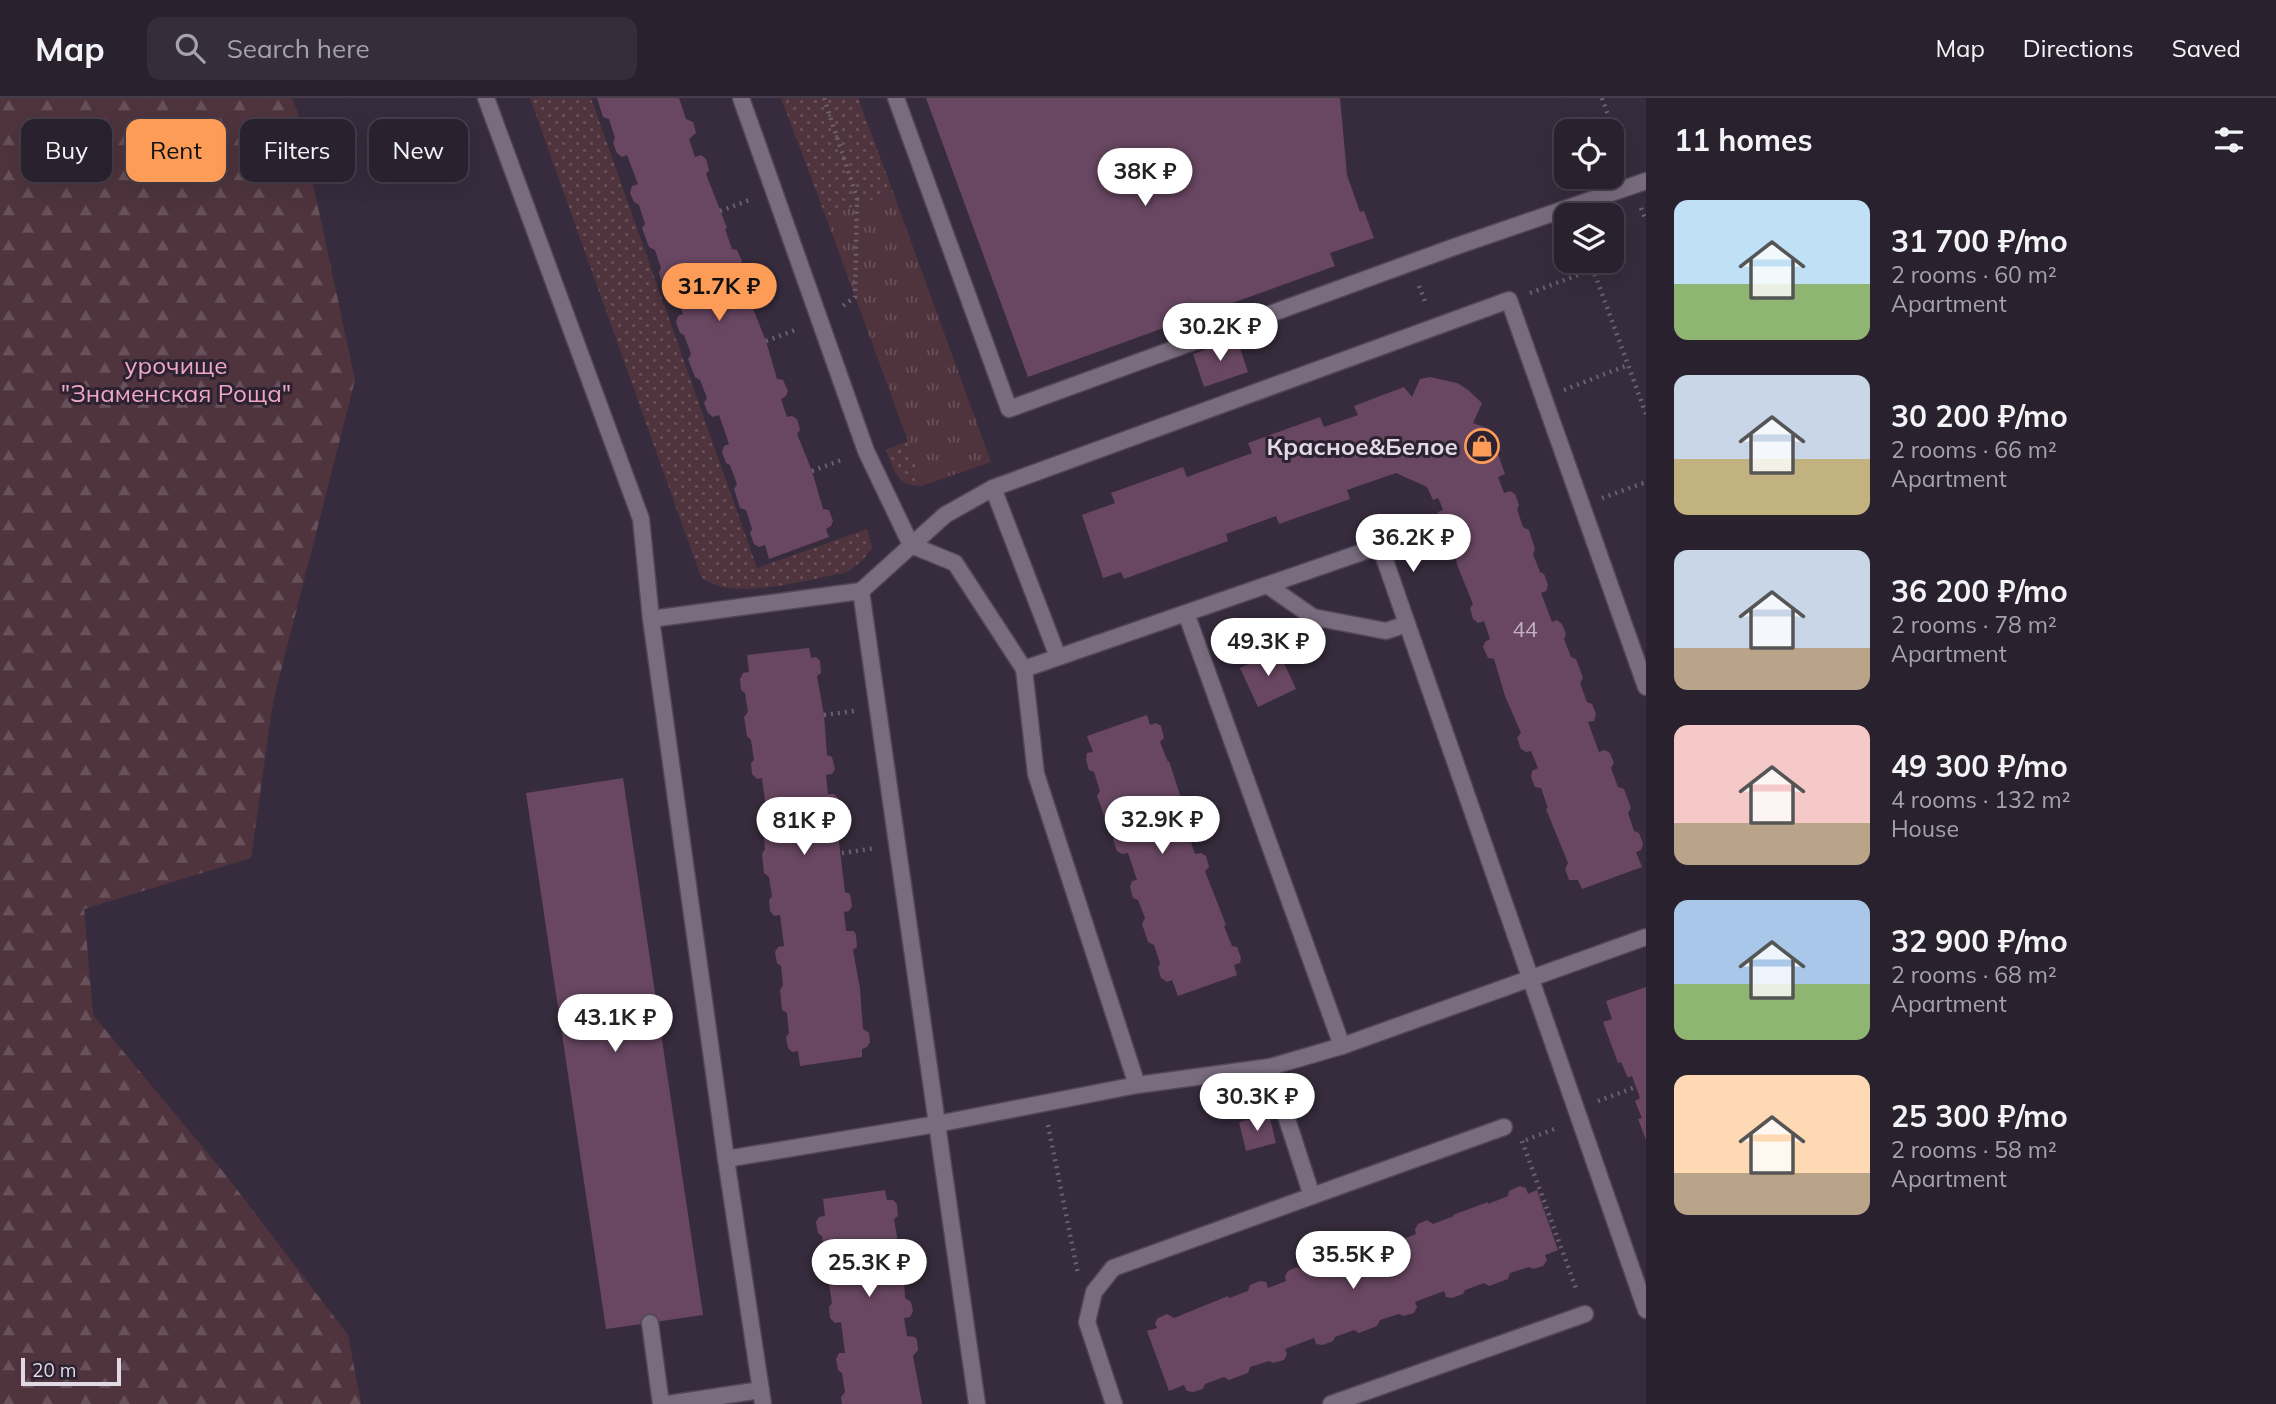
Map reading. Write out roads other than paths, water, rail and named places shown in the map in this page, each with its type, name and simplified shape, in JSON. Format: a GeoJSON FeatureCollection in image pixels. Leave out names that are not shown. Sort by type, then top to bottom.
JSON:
{"type":"FeatureCollection","features":[{"type":"Feature","properties":{"kind":"lane"},"geometry":{"type":"LineString","coordinates":[[486,98],[641,519],[651,620],[762,1397],[668,1404]]}},
{"type":"Feature","properties":{"kind":"lane"},"geometry":{"type":"LineString","coordinates":[[741,98],[866,451],[911,545],[955,563],[1024,669],[1036,774],[1137,1085]]}},
{"type":"Feature","properties":{"kind":"lane"},"geometry":{"type":"LineString","coordinates":[[896,98],[1009,409],[1646,181]]}},
{"type":"Feature","properties":{"kind":"lane"},"geometry":{"type":"LineString","coordinates":[[651,620],[861,591],[945,515],[993,488],[1509,300],[1646,687]]}},
{"type":"Feature","properties":{"kind":"lane"},"geometry":{"type":"LineString","coordinates":[[993,488],[1058,657]]}},
{"type":"Feature","properties":{"kind":"lane"},"geometry":{"type":"LineString","coordinates":[[1024,669],[1380,546],[1646,1310]]}},
{"type":"Feature","properties":{"kind":"lane"},"geometry":{"type":"LineString","coordinates":[[1266,585],[1312,617],[1386,631],[1407,624]]}},
{"type":"Feature","properties":{"kind":"lane"},"geometry":{"type":"LineString","coordinates":[[861,591],[977,1404]]}},
{"type":"Feature","properties":{"kind":"lane"},"geometry":{"type":"LineString","coordinates":[[1186,613],[1342,1046]]}},
{"type":"Feature","properties":{"kind":"lane"},"geometry":{"type":"LineString","coordinates":[[726,1159],[937,1124],[1137,1085],[1270,1067],[1342,1046],[1646,937]]}},
{"type":"Feature","properties":{"kind":"lane"},"geometry":{"type":"LineString","coordinates":[[1270,1067],[1312,1196]]}},
{"type":"Feature","properties":{"kind":"lane"},"geometry":{"type":"LineString","coordinates":[[1114,1404],[1087,1322],[1094,1292],[1113,1268],[1504,1127]]}},
{"type":"Feature","properties":{"kind":"lane"},"geometry":{"type":"LineString","coordinates":[[1331,1404],[1585,1314]]}},
{"type":"Feature","properties":{"kind":"lane"},"geometry":{"type":"LineString","coordinates":[[650,1323],[661,1404]]}},
{"type":"Feature","properties":{"kind":"place","name":"Красное&Белое"},"geometry":{"type":"Point","coordinates":[1482,446]}},
{"type":"Feature","properties":{"kind":"park label","name":"урочище \"Знаменская Роща\""},"geometry":{"type":"Point","coordinates":[176,379]}}]}
